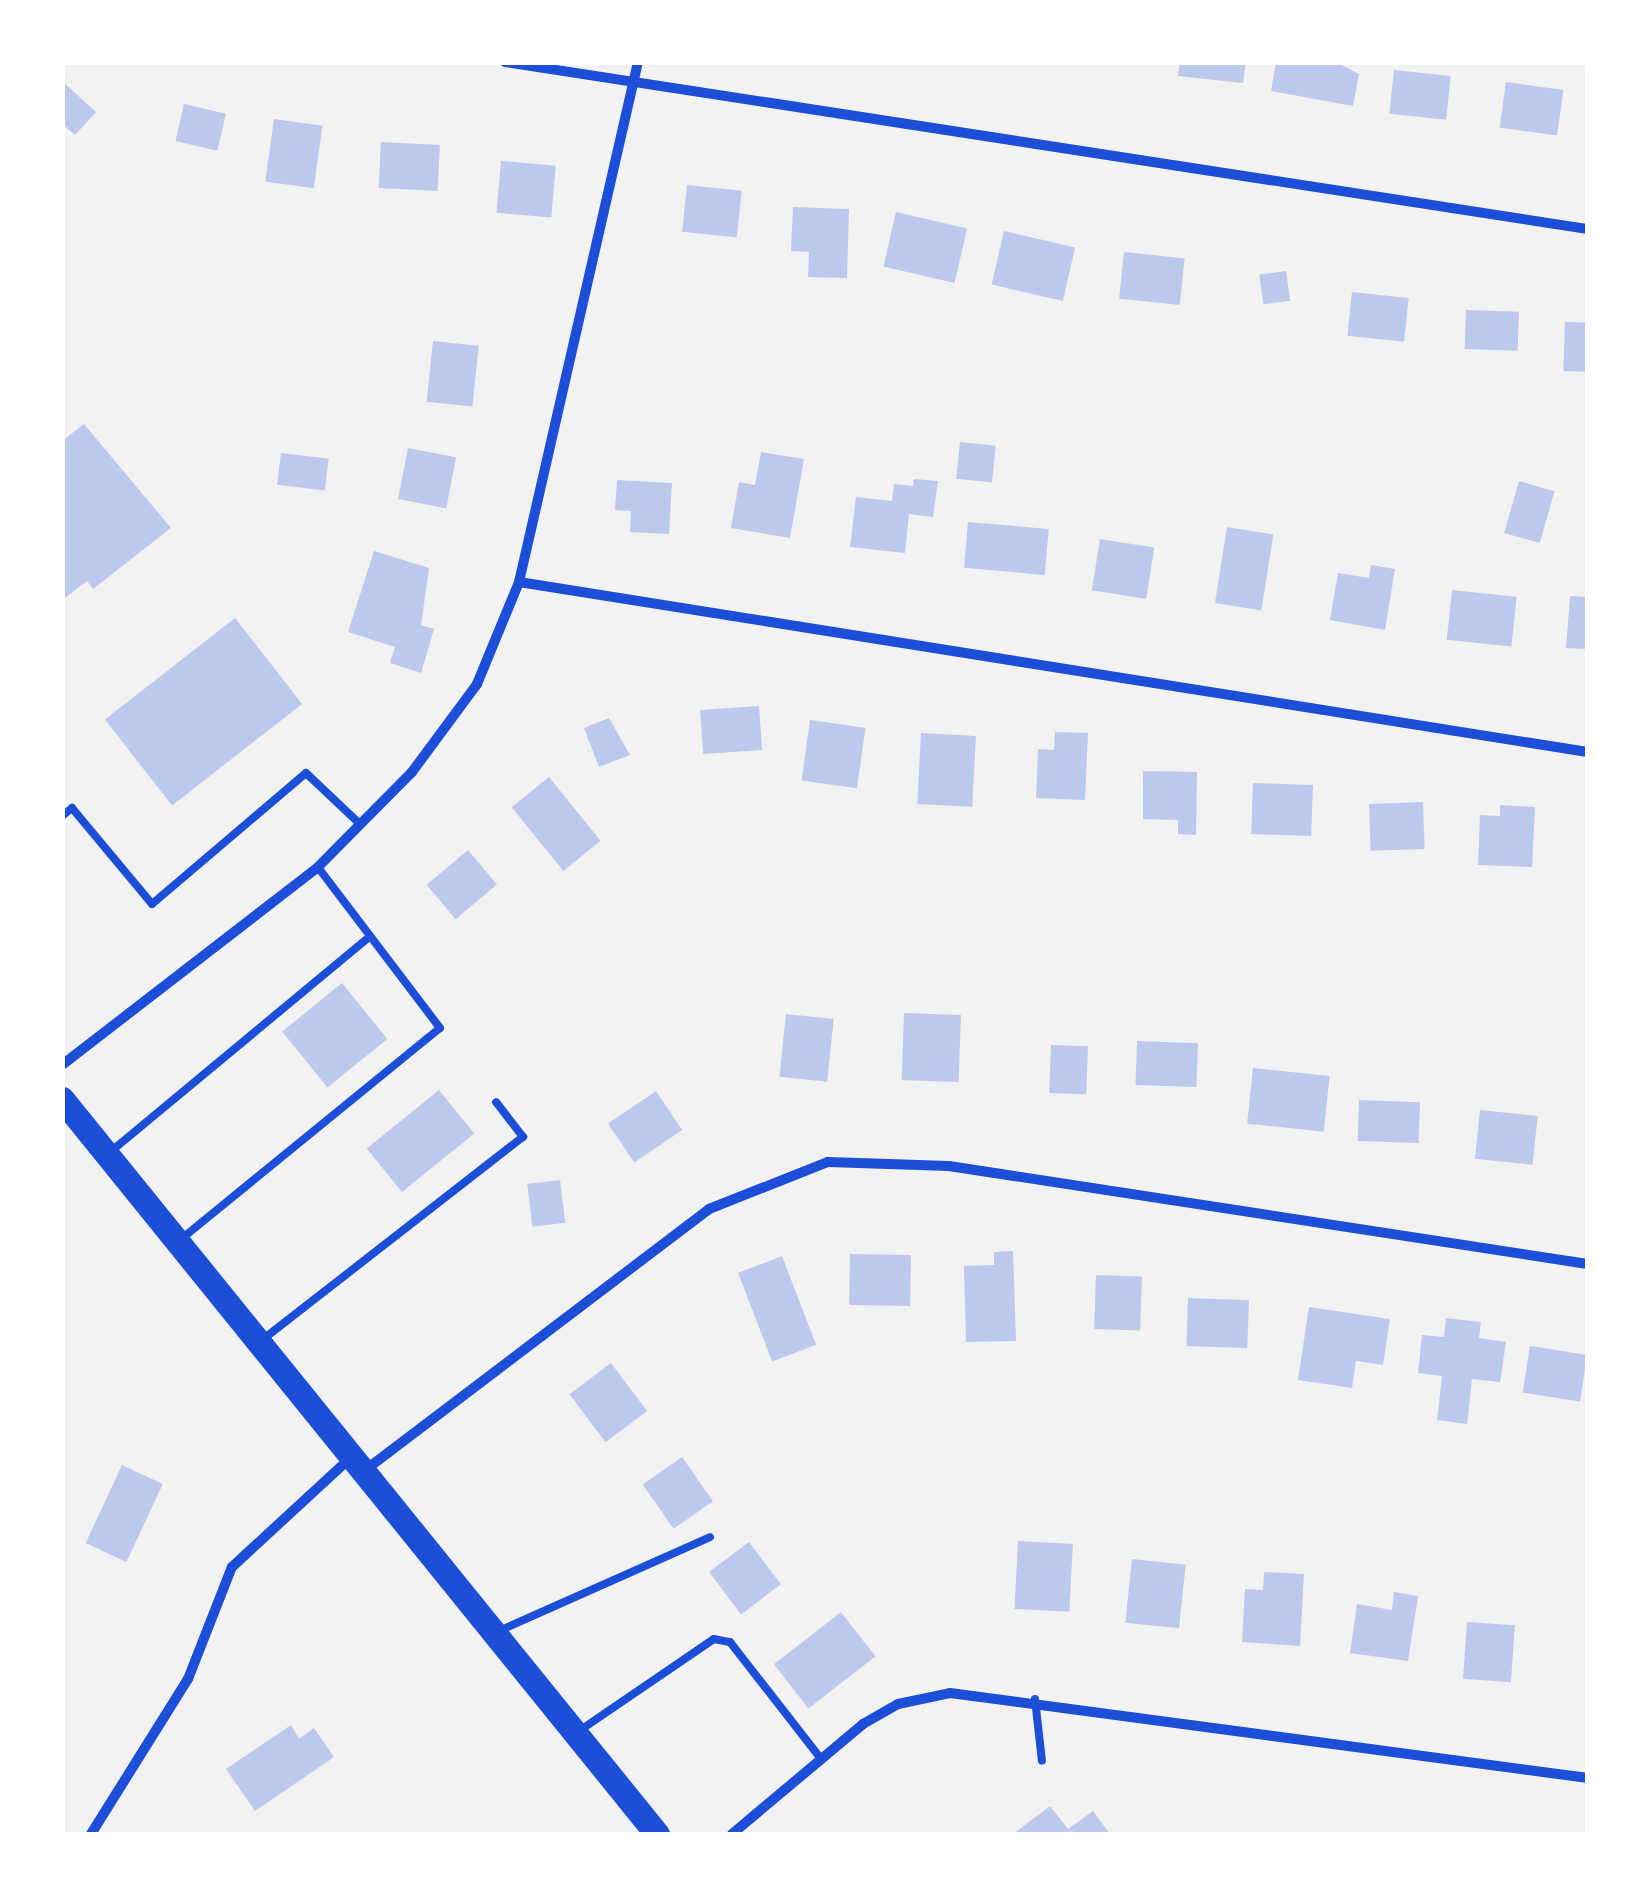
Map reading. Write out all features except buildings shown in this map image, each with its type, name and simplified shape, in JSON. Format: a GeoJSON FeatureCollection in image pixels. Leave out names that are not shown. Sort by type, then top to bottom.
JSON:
{"type":"FeatureCollection","features":[{"type":"Feature","properties":{"kind":"main road"},"geometry":{"type":"LineString","coordinates":[[66,1111],[106,1155],[657,1834]]}},
{"type":"Feature","properties":{"kind":"street"},"geometry":{"type":"LineString","coordinates":[[505,62],[1588,229]]}},
{"type":"Feature","properties":{"kind":"street"},"geometry":{"type":"LineString","coordinates":[[62,1064],[318,867],[360,824],[477,684],[519,582],[638,62]]}},
{"type":"Feature","properties":{"kind":"street"},"geometry":{"type":"LineString","coordinates":[[519,582],[1588,752]]}},
{"type":"Feature","properties":{"kind":"street"},"geometry":{"type":"LineString","coordinates":[[91,1834],[188,1679],[232,1567],[358,1464],[709,1209],[828,1162],[948,1166],[1588,1264]]}},
{"type":"Feature","properties":{"kind":"street"},"geometry":{"type":"LineString","coordinates":[[732,1834],[821,1760],[898,1704],[950,1692],[1035,1699],[1588,1778]]}},
{"type":"Feature","properties":{"kind":"lane"},"geometry":{"type":"LineString","coordinates":[[62,816],[72,808],[152,904],[306,773],[360,824]]}},
{"type":"Feature","properties":{"kind":"lane"},"geometry":{"type":"LineString","coordinates":[[176,1243],[440,1028],[367,940],[318,867]]}},
{"type":"Feature","properties":{"kind":"lane"},"geometry":{"type":"LineString","coordinates":[[106,1155],[367,940]]}},
{"type":"Feature","properties":{"kind":"lane"},"geometry":{"type":"LineString","coordinates":[[259,1343],[523,1137],[496,1102]]}},
{"type":"Feature","properties":{"kind":"lane"},"geometry":{"type":"LineString","coordinates":[[495,1634],[710,1537]]}},
{"type":"Feature","properties":{"kind":"lane"},"geometry":{"type":"LineString","coordinates":[[576,1734],[714,1639],[730,1642],[821,1760]]}},
{"type":"Feature","properties":{"kind":"lane"},"geometry":{"type":"LineString","coordinates":[[1035,1699],[1042,1761]]}}]}
